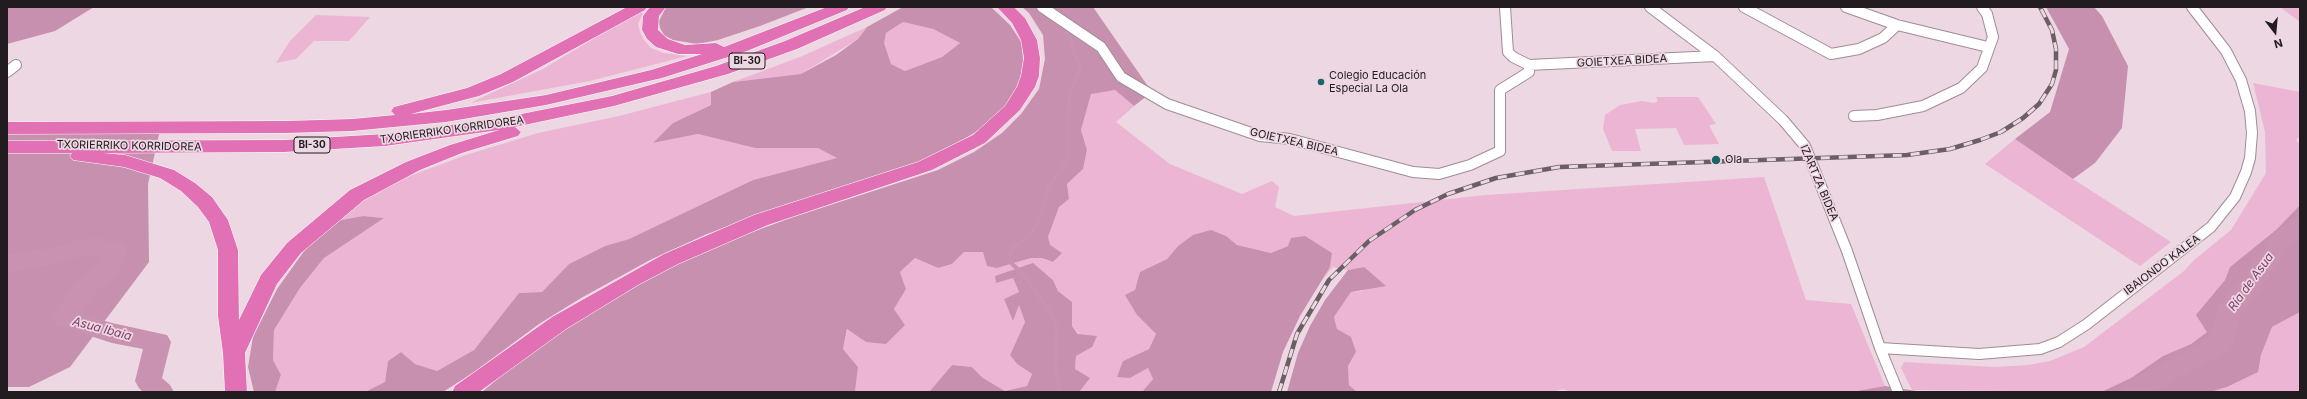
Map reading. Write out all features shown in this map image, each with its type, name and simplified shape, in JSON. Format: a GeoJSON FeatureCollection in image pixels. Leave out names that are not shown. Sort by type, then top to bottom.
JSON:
{"type":"FeatureCollection","features":[{"type":"Feature","properties":{"kind":"highway"},"geometry":{"type":"LineString","coordinates":[[286,127],[372,117],[439,102],[473,92],[508,78],[639,7]]}},
{"type":"Feature","properties":{"kind":"highway"},"geometry":{"type":"LineString","coordinates":[[658,7],[651,16],[649,22],[653,36],[662,43],[684,50],[706,50],[728,46],[792,27]]}},
{"type":"Feature","properties":{"kind":"highway","name":"TXORIERRIKO KORRIDOREA"},"geometry":{"type":"LineString","coordinates":[[7,128],[286,127],[408,121],[546,100],[678,68],[741,47],[841,7]]}},
{"type":"Feature","properties":{"kind":"highway","name":"TXORIERRIKO KORRIDOREA"},"geometry":{"type":"LineString","coordinates":[[7,147],[66,145],[247,147],[343,144],[435,134],[501,124],[614,101],[749,61],[833,28],[879,7]]}},
{"type":"Feature","properties":{"kind":"highway"},"geometry":{"type":"LineString","coordinates":[[463,392],[476,386],[559,323],[631,280],[671,259],[761,220],[925,166],[979,139],[1012,110],[1026,87],[1030,76],[1032,58],[1029,40],[1019,21],[1005,7]]}},
{"type":"Feature","properties":{"kind":"highway"},"geometry":{"type":"LineString","coordinates":[[234,353],[260,294],[279,265],[308,233],[357,196],[383,180],[433,158],[614,101]]}},
{"type":"Feature","properties":{"kind":"highway"},"geometry":{"type":"LineString","coordinates":[[7,152],[75,155],[125,161],[166,174],[194,192],[205,202],[224,232],[228,250],[228,316],[234,353],[237,390]]}},
{"type":"Feature","properties":{"kind":"street","name":"GOIETXEA BIDEA"},"geometry":{"type":"LineString","coordinates":[[1042,7],[1101,47],[1121,77],[1167,104],[1260,136],[1290,139],[1413,172],[1439,174],[1470,165],[1500,152],[1500,90],[1529,72],[1529,65],[1715,56]]}},
{"type":"Feature","properties":{"kind":"street"},"geometry":{"type":"LineString","coordinates":[[1505,7],[1508,52],[1529,65]]}},
{"type":"Feature","properties":{"kind":"street","name":"IZARTZA BIDEA"},"geometry":{"type":"LineString","coordinates":[[1650,7],[1715,56],[1783,120],[1805,146],[1847,251],[1880,348],[1897,389]]}},
{"type":"Feature","properties":{"kind":"street"},"geometry":{"type":"LineString","coordinates":[[1744,7],[1831,54],[1859,49],[1883,38],[1897,26]]}},
{"type":"Feature","properties":{"kind":"street"},"geometry":{"type":"LineString","coordinates":[[1846,7],[1897,26],[1988,47]]}},
{"type":"Feature","properties":{"kind":"street"},"geometry":{"type":"LineString","coordinates":[[1854,116],[1877,115],[1923,106],[1961,88],[1982,68],[1988,47],[1993,37],[1987,14],[1982,7]]}},
{"type":"Feature","properties":{"kind":"street","name":"IBAIONDO KALEA"},"geometry":{"type":"LineString","coordinates":[[1880,348],[1979,354],[2040,349],[2059,342],[2087,324],[2211,227],[2235,197],[2246,172],[2250,158],[2252,133],[2250,111],[2241,80],[2226,51],[2205,21],[2192,7]]}},
{"type":"Feature","properties":{"kind":"street"},"geometry":{"type":"LineString","coordinates":[[7,72],[16,65]]}},
{"type":"Feature","properties":{"kind":"shaded area"},"geometry":{"type":"Polygon","coordinates":[[[7,7],[94,7],[55,31],[7,44],[7,7]]]}},
{"type":"Feature","properties":{"kind":"shaded area"},"geometry":{"type":"Polygon","coordinates":[[[666,7],[809,7],[718,40],[697,44],[673,40],[664,35],[660,28],[659,21],[666,7]]]}},
{"type":"Feature","properties":{"kind":"shaded area"},"geometry":{"type":"Polygon","coordinates":[[[903,7],[991,7],[1010,25],[1022,43],[1023,61],[1020,80],[1013,95],[1001,114],[979,130],[935,157],[786,205],[707,234],[650,260],[581,298],[539,324],[474,372],[443,392],[365,392],[385,382],[388,361],[401,352],[415,364],[437,371],[474,350],[519,293],[542,292],[569,264],[605,246],[629,239],[753,180],[837,158],[818,148],[755,148],[698,134],[653,143],[673,123],[711,105],[711,92],[733,82],[801,74],[836,55],[858,39],[867,27],[903,7]],[[903,22],[886,33],[884,43],[891,64],[905,71],[942,57],[960,43],[933,29],[903,22]]]}},
{"type":"Feature","properties":{"kind":"shaded area"},"geometry":{"type":"Polygon","coordinates":[[[1022,7],[1093,7],[1152,92],[1134,106],[1115,90],[1091,94],[1081,130],[1087,150],[1083,169],[1067,184],[1069,199],[1059,207],[1048,237],[1050,245],[1062,253],[1053,262],[1042,258],[1031,258],[997,268],[987,266],[983,252],[964,252],[952,264],[938,268],[915,258],[900,272],[906,289],[894,309],[905,325],[886,344],[866,342],[847,329],[843,349],[858,367],[855,392],[482,392],[515,364],[582,317],[665,269],[728,241],[793,217],[938,170],[974,152],[1002,133],[1021,114],[1039,89],[1045,59],[1043,35],[1029,13],[1022,7]]]}},
{"type":"Feature","properties":{"kind":"shaded area"},"geometry":{"type":"Polygon","coordinates":[[[2046,7],[2094,7],[2102,16],[2128,66],[2122,128],[2095,163],[2073,179],[2015,139],[2050,112],[2069,49],[2046,7]]]}},
{"type":"Feature","properties":{"kind":"shaded area"},"geometry":{"type":"Polygon","coordinates":[[[2280,7],[2300,7],[2300,22],[2280,7]]]}},
{"type":"Feature","properties":{"kind":"shaded area"},"geometry":{"type":"Polygon","coordinates":[[[638,12],[643,13],[638,24],[640,32],[644,40],[651,48],[664,53],[687,56],[590,81],[470,103],[543,69],[638,12]]]}},
{"type":"Feature","properties":{"kind":"shaded area"},"geometry":{"type":"Polygon","coordinates":[[[316,15],[370,17],[349,41],[314,41],[296,59],[276,63],[290,41],[316,15]]]}},
{"type":"Feature","properties":{"kind":"shaded area"},"geometry":{"type":"Polygon","coordinates":[[[903,22],[933,29],[960,43],[942,57],[905,71],[891,64],[883,43],[886,33],[903,22]]]}},
{"type":"Feature","properties":{"kind":"shaded area"},"geometry":{"type":"Polygon","coordinates":[[[867,27],[858,39],[801,74],[733,82],[800,57],[867,27]]]}},
{"type":"Feature","properties":{"kind":"shaded area"},"geometry":{"type":"Polygon","coordinates":[[[2253,83],[2300,92],[2300,136],[2296,140],[2300,145],[2300,205],[2277,229],[2230,267],[2225,280],[2212,297],[2207,332],[2191,344],[2163,356],[2131,378],[2101,392],[1912,390],[1901,368],[1904,362],[1994,367],[2028,365],[2050,361],[2084,347],[2184,271],[2194,260],[2231,230],[2266,173],[2265,132],[2253,83]]]}},
{"type":"Feature","properties":{"kind":"shaded area"},"geometry":{"type":"Polygon","coordinates":[[[1115,90],[1134,106],[1116,122],[1170,164],[1242,194],[1272,181],[1279,187],[1275,207],[1294,216],[1486,195],[1764,177],[1806,300],[1851,304],[1885,386],[1851,392],[1571,392],[1563,389],[1552,392],[1357,392],[1349,385],[1348,366],[1356,352],[1337,329],[1334,317],[1351,292],[1363,291],[1364,267],[1348,270],[1333,267],[1319,283],[1330,267],[1332,253],[1320,246],[1288,246],[1271,253],[1237,245],[1226,236],[1178,246],[1167,259],[1150,267],[1139,281],[1135,290],[1137,315],[1156,334],[1149,349],[1123,361],[1130,378],[1148,368],[1153,379],[1142,392],[1079,392],[1075,369],[1076,356],[1092,347],[1072,326],[1072,302],[1058,291],[1053,280],[1045,273],[995,276],[996,282],[1013,278],[1019,292],[1004,299],[1013,320],[1019,304],[1025,322],[1010,355],[1017,364],[1032,374],[1027,386],[1005,391],[983,378],[972,367],[952,365],[929,392],[855,392],[858,367],[843,349],[848,328],[866,342],[905,325],[894,309],[906,289],[900,272],[915,258],[938,268],[952,264],[964,252],[983,252],[997,268],[1031,258],[1042,258],[1053,262],[1061,253],[1049,245],[1048,237],[1059,207],[1069,199],[1067,184],[1083,169],[1087,150],[1081,130],[1091,93],[1115,90]]]}},
{"type":"Feature","properties":{"kind":"shaded area"},"geometry":{"type":"Polygon","coordinates":[[[711,92],[711,105],[673,123],[654,143],[698,134],[755,148],[818,148],[838,158],[753,180],[629,239],[605,246],[569,264],[542,292],[519,293],[474,350],[437,371],[415,364],[401,352],[388,361],[385,382],[365,392],[275,392],[281,375],[273,360],[274,330],[300,288],[324,258],[383,218],[363,216],[336,221],[364,200],[402,179],[466,155],[538,133],[619,116],[711,92]]]}},
{"type":"Feature","properties":{"kind":"shaded area"},"geometry":{"type":"Polygon","coordinates":[[[1656,97],[1698,97],[1716,124],[1709,125],[1719,144],[1684,145],[1676,128],[1635,129],[1641,151],[1612,151],[1603,129],[1605,115],[1620,105],[1642,101],[1654,103],[1658,101],[1656,97]]]}},
{"type":"Feature","properties":{"kind":"shaded area"},"geometry":{"type":"Polygon","coordinates":[[[7,124],[160,130],[148,184],[149,262],[70,367],[29,387],[7,387],[7,124]]]}},
{"type":"Feature","properties":{"kind":"shaded area"},"geometry":{"type":"Polygon","coordinates":[[[2015,139],[2073,179],[2171,242],[2140,266],[1985,164],[2015,139]]]}},
{"type":"Feature","properties":{"kind":"shaded area"},"geometry":{"type":"Polygon","coordinates":[[[2300,205],[2300,312],[2272,327],[2261,355],[2258,372],[2227,387],[2210,392],[2101,392],[2131,378],[2163,356],[2191,344],[2207,332],[2196,315],[2225,280],[2230,267],[2277,229],[2300,205]]]}},
{"type":"Feature","properties":{"kind":"shaded area"},"geometry":{"type":"Polygon","coordinates":[[[363,216],[384,218],[324,258],[300,288],[274,330],[273,360],[281,375],[275,392],[254,392],[248,367],[253,337],[277,289],[307,247],[336,221],[363,216]]]}},
{"type":"Feature","properties":{"kind":"shaded area"},"geometry":{"type":"Polygon","coordinates":[[[1211,230],[1226,236],[1237,245],[1271,253],[1288,246],[1291,238],[1305,236],[1332,253],[1330,267],[1300,316],[1283,352],[1271,392],[1142,392],[1153,379],[1148,368],[1130,378],[1117,377],[1123,361],[1149,349],[1156,334],[1137,315],[1125,295],[1135,290],[1140,272],[1167,259],[1178,246],[1193,235],[1211,230]]]}},
{"type":"Feature","properties":{"kind":"shaded area"},"geometry":{"type":"Polygon","coordinates":[[[1033,263],[1053,280],[1058,291],[1072,302],[1072,326],[1078,334],[1097,336],[1092,347],[1076,356],[1075,369],[1090,378],[1079,392],[929,392],[952,365],[972,367],[983,378],[1005,391],[1027,386],[1032,374],[1017,364],[1010,355],[1025,322],[1019,305],[1013,321],[1004,299],[1019,292],[1013,278],[996,283],[995,276],[1033,263]]]}},
{"type":"Feature","properties":{"kind":"shaded area"},"geometry":{"type":"Polygon","coordinates":[[[1364,267],[1386,286],[1351,292],[1334,317],[1337,329],[1351,337],[1356,352],[1348,366],[1349,385],[1357,392],[1287,392],[1298,353],[1310,326],[1325,300],[1348,270],[1364,267]]]}},
{"type":"Feature","properties":{"kind":"shaded area"},"geometry":{"type":"Polygon","coordinates":[[[2300,312],[2300,392],[2210,392],[2227,387],[2257,372],[2261,355],[2272,327],[2300,312]]]}},
{"type":"Feature","properties":{"kind":"shaded area"},"geometry":{"type":"Polygon","coordinates":[[[1885,386],[1923,392],[1851,392],[1885,386]]]}},
{"type":"Feature","properties":{"kind":"waterway"},"geometry":{"type":"LineString","coordinates":[[1060,392],[1055,367],[1057,330],[1053,316],[1023,274],[1010,262],[1009,256],[1012,249],[1026,238],[1037,225],[1049,186],[1068,160],[1069,96],[1080,68],[1068,33],[1061,23]]}},
{"type":"Feature","properties":{"kind":"waterway","name":"Ría de Asua"},"geometry":{"type":"LineString","coordinates":[[2131,392],[2220,344],[2228,312],[2252,283],[2279,242],[2300,225]]}},
{"type":"Feature","properties":{"kind":"waterway","name":"Asua Ibaia"},"geometry":{"type":"LineString","coordinates":[[7,263],[54,256],[78,248],[97,246],[116,251],[107,269],[83,290],[65,318],[112,333],[158,342],[148,381],[161,392]]}},
{"type":"Feature","properties":{"kind":"railway"},"geometry":{"type":"LineString","coordinates":[[1279,392],[1297,334],[1329,280],[1369,241],[1415,210],[1448,194],[1496,178],[1559,167],[1907,155],[1950,149],[1980,140],[2001,132],[2023,118],[2039,104],[2052,84],[2056,70],[2056,49],[2052,30],[2040,7]]}},
{"type":"Feature","properties":{"kind":"place","name":"Colegio Educación Especial La Ola"},"geometry":{"type":"Point","coordinates":[1321,82]}},
{"type":"Feature","properties":{"kind":"place","name":"Ola"},"geometry":{"type":"Point","coordinates":[1716,160]}}]}
